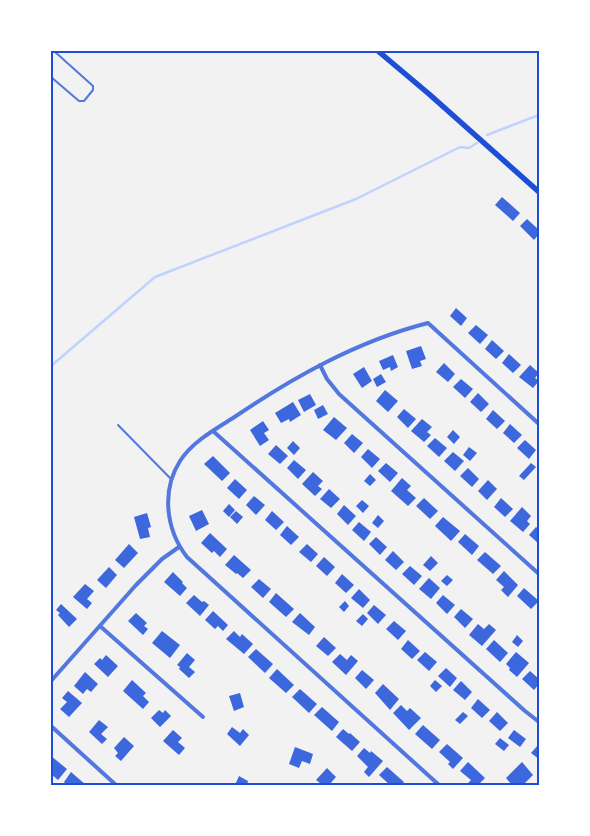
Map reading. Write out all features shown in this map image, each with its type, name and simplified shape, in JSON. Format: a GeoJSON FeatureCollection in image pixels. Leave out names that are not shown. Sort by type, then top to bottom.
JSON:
{"type":"FeatureCollection","features":[{"type":"Feature","properties":{"kind":"main road"},"geometry":{"type":"LineString","coordinates":[[378,51],[539,192]]}},
{"type":"Feature","properties":{"kind":"street"},"geometry":{"type":"LineString","coordinates":[[439,785],[186,558],[175,539],[168,510],[171,479],[185,454],[213,431],[264,397],[320,365],[411,327],[428,323],[539,424]]}},
{"type":"Feature","properties":{"kind":"street"},"geometry":{"type":"LineString","coordinates":[[320,365],[327,379],[339,394],[539,574]]}},
{"type":"Feature","properties":{"kind":"street"},"geometry":{"type":"LineString","coordinates":[[213,431],[539,722]]}},
{"type":"Feature","properties":{"kind":"street"},"geometry":{"type":"LineString","coordinates":[[51,681],[154,567],[179,547]]}},
{"type":"Feature","properties":{"kind":"street"},"geometry":{"type":"LineString","coordinates":[[100,626],[203,717]]}},
{"type":"Feature","properties":{"kind":"street"},"geometry":{"type":"LineString","coordinates":[[51,726],[116,785]]}},
{"type":"Feature","properties":{"kind":"lane"},"geometry":{"type":"LineString","coordinates":[[51,77],[79,101],[84,101],[94,90],[93,86],[54,51]]}},
{"type":"Feature","properties":{"kind":"lane"},"geometry":{"type":"LineString","coordinates":[[118,425],[171,479]]}},
{"type":"Feature","properties":{"kind":"building"},"geometry":{"type":"Polygon","coordinates":[[[502,197],[520,213],[513,221],[495,205],[502,197]]]}},
{"type":"Feature","properties":{"kind":"building"},"geometry":{"type":"Polygon","coordinates":[[[527,219],[539,230],[539,234],[534,240],[520,226],[527,219]]]}},
{"type":"Feature","properties":{"kind":"building"},"geometry":{"type":"Polygon","coordinates":[[[456,308],[467,318],[461,326],[450,316],[456,308]]]}},
{"type":"Feature","properties":{"kind":"building"},"geometry":{"type":"Polygon","coordinates":[[[476,325],[488,335],[480,344],[468,333],[476,325]]]}},
{"type":"Feature","properties":{"kind":"building"},"geometry":{"type":"Polygon","coordinates":[[[492,340],[504,351],[496,359],[485,349],[492,340]]]}},
{"type":"Feature","properties":{"kind":"building"},"geometry":{"type":"Polygon","coordinates":[[[421,346],[426,359],[420,361],[422,366],[412,369],[406,351],[421,346]]]}},
{"type":"Feature","properties":{"kind":"building"},"geometry":{"type":"Polygon","coordinates":[[[509,354],[521,365],[513,373],[502,363],[509,354]]]}},
{"type":"Feature","properties":{"kind":"building"},"geometry":{"type":"Polygon","coordinates":[[[393,355],[398,367],[391,371],[390,367],[383,370],[379,361],[393,355]]]}},
{"type":"Feature","properties":{"kind":"building"},"geometry":{"type":"Polygon","coordinates":[[[444,363],[455,374],[448,382],[436,372],[444,363]]]}},
{"type":"Feature","properties":{"kind":"building"},"geometry":{"type":"Polygon","coordinates":[[[530,365],[539,373],[535,378],[539,381],[533,388],[519,377],[530,365]]]}},
{"type":"Feature","properties":{"kind":"building"},"geometry":{"type":"Polygon","coordinates":[[[364,367],[372,381],[362,388],[353,374],[364,367]]]}},
{"type":"Feature","properties":{"kind":"building"},"geometry":{"type":"Polygon","coordinates":[[[381,374],[386,382],[377,387],[373,379],[381,374]]]}},
{"type":"Feature","properties":{"kind":"building"},"geometry":{"type":"Polygon","coordinates":[[[461,379],[473,389],[465,398],[453,387],[461,379]]]}},
{"type":"Feature","properties":{"kind":"building"},"geometry":{"type":"Polygon","coordinates":[[[385,390],[398,401],[388,412],[376,401],[385,390]]]}},
{"type":"Feature","properties":{"kind":"building"},"geometry":{"type":"Polygon","coordinates":[[[478,393],[489,404],[481,412],[470,402],[478,393]]]}},
{"type":"Feature","properties":{"kind":"building"},"geometry":{"type":"Polygon","coordinates":[[[310,394],[316,405],[304,412],[298,400],[310,394]]]}},
{"type":"Feature","properties":{"kind":"building"},"geometry":{"type":"Polygon","coordinates":[[[293,402],[301,415],[290,422],[289,419],[281,423],[275,413],[293,402]]]}},
{"type":"Feature","properties":{"kind":"building"},"geometry":{"type":"Polygon","coordinates":[[[323,405],[328,414],[318,419],[314,410],[323,405]]]}},
{"type":"Feature","properties":{"kind":"building"},"geometry":{"type":"Polygon","coordinates":[[[404,409],[416,419],[408,428],[397,417],[404,409]]]}},
{"type":"Feature","properties":{"kind":"building"},"geometry":{"type":"Polygon","coordinates":[[[493,410],[505,421],[497,429],[486,419],[493,410]]]}},
{"type":"Feature","properties":{"kind":"building"},"geometry":{"type":"Polygon","coordinates":[[[334,417],[347,428],[336,440],[323,430],[334,417]]]}},
{"type":"Feature","properties":{"kind":"building"},"geometry":{"type":"Polygon","coordinates":[[[422,419],[432,427],[427,432],[431,435],[424,442],[411,431],[422,419]]]}},
{"type":"Feature","properties":{"kind":"building"},"geometry":{"type":"Polygon","coordinates":[[[263,421],[269,430],[264,433],[269,440],[260,446],[250,430],[263,421]]]}},
{"type":"Feature","properties":{"kind":"building"},"geometry":{"type":"Polygon","coordinates":[[[510,424],[522,435],[514,443],[503,433],[510,424]]]}},
{"type":"Feature","properties":{"kind":"building"},"geometry":{"type":"Polygon","coordinates":[[[453,430],[460,437],[454,444],[447,437],[453,430]]]}},
{"type":"Feature","properties":{"kind":"building"},"geometry":{"type":"Polygon","coordinates":[[[352,434],[363,443],[354,453],[344,443],[352,434]]]}},
{"type":"Feature","properties":{"kind":"building"},"geometry":{"type":"Polygon","coordinates":[[[435,438],[447,448],[439,457],[427,446],[435,438]]]}},
{"type":"Feature","properties":{"kind":"building"},"geometry":{"type":"Polygon","coordinates":[[[525,440],[536,450],[529,459],[517,448],[525,440]]]}},
{"type":"Feature","properties":{"kind":"building"},"geometry":{"type":"Polygon","coordinates":[[[293,441],[300,448],[294,455],[287,448],[293,441]]]}},
{"type":"Feature","properties":{"kind":"building"},"geometry":{"type":"Polygon","coordinates":[[[276,445],[288,456],[280,464],[268,454],[276,445]]]}},
{"type":"Feature","properties":{"kind":"building"},"geometry":{"type":"Polygon","coordinates":[[[469,447],[477,453],[470,461],[463,455],[469,447]]]}},
{"type":"Feature","properties":{"kind":"building"},"geometry":{"type":"Polygon","coordinates":[[[368,449],[380,459],[372,468],[361,457],[368,449]]]}},
{"type":"Feature","properties":{"kind":"building"},"geometry":{"type":"Polygon","coordinates":[[[453,452],[464,461],[455,471],[444,461],[453,452]]]}},
{"type":"Feature","properties":{"kind":"building"},"geometry":{"type":"Polygon","coordinates":[[[213,456],[230,473],[222,481],[204,464],[213,456]]]}},
{"type":"Feature","properties":{"kind":"building"},"geometry":{"type":"Polygon","coordinates":[[[294,460],[306,470],[298,479],[287,468],[294,460]]]}},
{"type":"Feature","properties":{"kind":"building"},"geometry":{"type":"Polygon","coordinates":[[[386,463],[398,473],[390,482],[378,471],[386,463]]]}},
{"type":"Feature","properties":{"kind":"building"},"geometry":{"type":"Polygon","coordinates":[[[531,463],[536,467],[524,480],[519,476],[531,463]]]}},
{"type":"Feature","properties":{"kind":"building"},"geometry":{"type":"Polygon","coordinates":[[[468,468],[479,479],[472,487],[460,476],[468,468]]]}},
{"type":"Feature","properties":{"kind":"building"},"geometry":{"type":"Polygon","coordinates":[[[313,472],[323,481],[318,486],[322,489],[315,496],[302,484],[313,472]]]}},
{"type":"Feature","properties":{"kind":"building"},"geometry":{"type":"Polygon","coordinates":[[[370,474],[376,480],[370,486],[364,481],[370,474]]]}},
{"type":"Feature","properties":{"kind":"building"},"geometry":{"type":"Polygon","coordinates":[[[402,478],[411,486],[407,490],[416,498],[408,506],[391,491],[402,478]]]}},
{"type":"Feature","properties":{"kind":"building"},"geometry":{"type":"Polygon","coordinates":[[[235,479],[247,490],[239,499],[227,488],[235,479]]]}},
{"type":"Feature","properties":{"kind":"building"},"geometry":{"type":"Polygon","coordinates":[[[488,480],[497,489],[487,500],[478,491],[488,480]]]}},
{"type":"Feature","properties":{"kind":"building"},"geometry":{"type":"Polygon","coordinates":[[[329,489],[340,499],[331,508],[320,499],[329,489]]]}},
{"type":"Feature","properties":{"kind":"building"},"geometry":{"type":"Polygon","coordinates":[[[254,496],[265,505],[256,515],[246,505],[254,496]]]}},
{"type":"Feature","properties":{"kind":"building"},"geometry":{"type":"Polygon","coordinates":[[[424,498],[438,511],[430,519],[416,506],[424,498]]]}},
{"type":"Feature","properties":{"kind":"building"},"geometry":{"type":"Polygon","coordinates":[[[501,498],[513,509],[505,517],[494,507],[501,498]]]}},
{"type":"Feature","properties":{"kind":"building"},"geometry":{"type":"Polygon","coordinates":[[[362,500],[369,506],[363,513],[356,506],[362,500]]]}},
{"type":"Feature","properties":{"kind":"building"},"geometry":{"type":"Polygon","coordinates":[[[229,504],[235,510],[229,517],[223,511],[229,504]]]}},
{"type":"Feature","properties":{"kind":"building"},"geometry":{"type":"Polygon","coordinates":[[[344,505],[356,516],[348,525],[337,514],[344,505]]]}},
{"type":"Feature","properties":{"kind":"building"},"geometry":{"type":"Polygon","coordinates":[[[522,507],[531,516],[527,521],[530,524],[523,532],[510,521],[522,507]]]}},
{"type":"Feature","properties":{"kind":"building"},"geometry":{"type":"Polygon","coordinates":[[[202,510],[209,524],[196,531],[189,516],[202,510]]]}},
{"type":"Feature","properties":{"kind":"building"},"geometry":{"type":"Polygon","coordinates":[[[236,511],[243,517],[237,524],[230,517],[236,511]]]}},
{"type":"Feature","properties":{"kind":"building"},"geometry":{"type":"Polygon","coordinates":[[[272,511],[284,522],[276,530],[265,520],[272,511]]]}},
{"type":"Feature","properties":{"kind":"building"},"geometry":{"type":"Polygon","coordinates":[[[147,513],[151,527],[148,528],[150,537],[140,539],[134,517],[147,513]]]}},
{"type":"Feature","properties":{"kind":"building"},"geometry":{"type":"Polygon","coordinates":[[[378,515],[384,521],[378,528],[372,523],[378,515]]]}},
{"type":"Feature","properties":{"kind":"building"},"geometry":{"type":"Polygon","coordinates":[[[443,517],[460,531],[451,541],[435,526],[443,517]]]}},
{"type":"Feature","properties":{"kind":"building"},"geometry":{"type":"Polygon","coordinates":[[[359,522],[371,532],[364,541],[352,530],[359,522]]]}},
{"type":"Feature","properties":{"kind":"building"},"geometry":{"type":"Polygon","coordinates":[[[287,526],[299,537],[291,545],[280,535],[287,526]]]}},
{"type":"Feature","properties":{"kind":"building"},"geometry":{"type":"Polygon","coordinates":[[[536,527],[539,529],[539,544],[529,535],[536,527]]]}},
{"type":"Feature","properties":{"kind":"building"},"geometry":{"type":"Polygon","coordinates":[[[210,533],[227,549],[220,557],[214,551],[212,553],[201,543],[210,533]]]}},
{"type":"Feature","properties":{"kind":"building"},"geometry":{"type":"Polygon","coordinates":[[[465,534],[479,546],[472,555],[458,542],[465,534]]]}},
{"type":"Feature","properties":{"kind":"building"},"geometry":{"type":"Polygon","coordinates":[[[376,537],[387,547],[380,555],[369,544],[376,537]]]}},
{"type":"Feature","properties":{"kind":"building"},"geometry":{"type":"Polygon","coordinates":[[[129,544],[138,553],[124,568],[115,560],[129,544]]]}},
{"type":"Feature","properties":{"kind":"building"},"geometry":{"type":"Polygon","coordinates":[[[307,544],[318,554],[311,562],[299,552],[307,544]]]}},
{"type":"Feature","properties":{"kind":"building"},"geometry":{"type":"Polygon","coordinates":[[[393,551],[404,562],[396,570],[385,560],[393,551]]]}},
{"type":"Feature","properties":{"kind":"building"},"geometry":{"type":"Polygon","coordinates":[[[485,552],[501,566],[493,574],[477,560],[485,552]]]}},
{"type":"Feature","properties":{"kind":"building"},"geometry":{"type":"Polygon","coordinates":[[[234,555],[251,570],[243,578],[225,565],[234,555]]]}},
{"type":"Feature","properties":{"kind":"building"},"geometry":{"type":"Polygon","coordinates":[[[431,556],[438,563],[430,571],[423,565],[431,556]]]}},
{"type":"Feature","properties":{"kind":"building"},"geometry":{"type":"Polygon","coordinates":[[[324,557],[335,567],[327,576],[316,566],[324,557]]]}},
{"type":"Feature","properties":{"kind":"building"},"geometry":{"type":"Polygon","coordinates":[[[410,566],[422,576],[414,585],[402,574],[410,566]]]}},
{"type":"Feature","properties":{"kind":"building"},"geometry":{"type":"Polygon","coordinates":[[[109,567],[117,575],[106,588],[97,580],[109,567]]]}},
{"type":"Feature","properties":{"kind":"building"},"geometry":{"type":"Polygon","coordinates":[[[504,571],[518,585],[508,597],[501,590],[504,587],[496,580],[504,571]]]}},
{"type":"Feature","properties":{"kind":"building"},"geometry":{"type":"Polygon","coordinates":[[[173,572],[187,588],[180,596],[164,582],[173,572]]]}},
{"type":"Feature","properties":{"kind":"building"},"geometry":{"type":"Polygon","coordinates":[[[342,574],[354,585],[346,593],[335,583],[342,574]]]}},
{"type":"Feature","properties":{"kind":"building"},"geometry":{"type":"Polygon","coordinates":[[[447,575],[453,580],[447,586],[441,581],[447,575]]]}},
{"type":"Feature","properties":{"kind":"building"},"geometry":{"type":"Polygon","coordinates":[[[429,578],[440,588],[431,599],[419,589],[429,578]]]}},
{"type":"Feature","properties":{"kind":"building"},"geometry":{"type":"Polygon","coordinates":[[[259,579],[271,589],[263,598],[251,587],[259,579]]]}},
{"type":"Feature","properties":{"kind":"building"},"geometry":{"type":"Polygon","coordinates":[[[85,584],[94,591],[87,599],[92,603],[87,609],[73,597],[85,584]]]}},
{"type":"Feature","properties":{"kind":"building"},"geometry":{"type":"Polygon","coordinates":[[[524,588],[539,601],[531,609],[517,596],[524,588]]]}},
{"type":"Feature","properties":{"kind":"building"},"geometry":{"type":"Polygon","coordinates":[[[359,589],[370,600],[363,608],[351,598],[359,589]]]}},
{"type":"Feature","properties":{"kind":"building"},"geometry":{"type":"Polygon","coordinates":[[[276,593],[294,609],[286,617],[269,602],[276,593]]]}},
{"type":"Feature","properties":{"kind":"building"},"geometry":{"type":"Polygon","coordinates":[[[194,595],[209,605],[200,616],[186,603],[194,595]]]}},
{"type":"Feature","properties":{"kind":"building"},"geometry":{"type":"Polygon","coordinates":[[[443,595],[455,605],[447,614],[436,603],[443,595]]]}},
{"type":"Feature","properties":{"kind":"building"},"geometry":{"type":"Polygon","coordinates":[[[345,601],[349,606],[344,612],[339,607],[345,601]]]}},
{"type":"Feature","properties":{"kind":"building"},"geometry":{"type":"Polygon","coordinates":[[[61,604],[77,619],[69,627],[56,610],[61,604]]]}},
{"type":"Feature","properties":{"kind":"building"},"geometry":{"type":"Polygon","coordinates":[[[374,605],[386,615],[378,624],[367,613],[374,605]]]}},
{"type":"Feature","properties":{"kind":"building"},"geometry":{"type":"Polygon","coordinates":[[[461,609],[473,619],[465,628],[454,617],[461,609]]]}},
{"type":"Feature","properties":{"kind":"building"},"geometry":{"type":"Polygon","coordinates":[[[213,611],[228,625],[223,631],[218,626],[215,629],[205,620],[213,611]]]}},
{"type":"Feature","properties":{"kind":"building"},"geometry":{"type":"Polygon","coordinates":[[[136,613],[147,623],[144,626],[148,629],[143,635],[128,621],[136,613]]]}},
{"type":"Feature","properties":{"kind":"building"},"geometry":{"type":"Polygon","coordinates":[[[300,613],[315,627],[309,635],[292,622],[300,613]]]}},
{"type":"Feature","properties":{"kind":"building"},"geometry":{"type":"Polygon","coordinates":[[[363,614],[368,619],[362,626],[356,621],[363,614]]]}},
{"type":"Feature","properties":{"kind":"building"},"geometry":{"type":"Polygon","coordinates":[[[394,621],[406,631],[398,640],[386,629],[394,621]]]}},
{"type":"Feature","properties":{"kind":"building"},"geometry":{"type":"Polygon","coordinates":[[[478,624],[484,629],[489,624],[496,630],[482,646],[469,635],[478,624]]]}},
{"type":"Feature","properties":{"kind":"building"},"geometry":{"type":"Polygon","coordinates":[[[162,631],[180,645],[170,658],[152,643],[162,631]]]}},
{"type":"Feature","properties":{"kind":"building"},"geometry":{"type":"Polygon","coordinates":[[[234,631],[240,637],[242,634],[253,644],[244,654],[226,639],[234,631]]]}},
{"type":"Feature","properties":{"kind":"building"},"geometry":{"type":"Polygon","coordinates":[[[517,635],[523,641],[518,647],[512,642],[517,635]]]}},
{"type":"Feature","properties":{"kind":"building"},"geometry":{"type":"Polygon","coordinates":[[[324,637],[336,648],[328,656],[316,646],[324,637]]]}},
{"type":"Feature","properties":{"kind":"building"},"geometry":{"type":"Polygon","coordinates":[[[408,640],[420,651],[412,659],[401,649],[408,640]]]}},
{"type":"Feature","properties":{"kind":"building"},"geometry":{"type":"Polygon","coordinates":[[[494,640],[508,653],[500,662],[486,649],[494,640]]]}},
{"type":"Feature","properties":{"kind":"building"},"geometry":{"type":"Polygon","coordinates":[[[256,649],[273,664],[265,673],[248,657],[256,649]]]}},
{"type":"Feature","properties":{"kind":"building"},"geometry":{"type":"Polygon","coordinates":[[[425,652],[437,662],[429,671],[417,660],[425,652]]]}},
{"type":"Feature","properties":{"kind":"building"},"geometry":{"type":"Polygon","coordinates":[[[516,652],[529,663],[517,677],[509,670],[510,668],[506,664],[516,652]]]}},
{"type":"Feature","properties":{"kind":"building"},"geometry":{"type":"Polygon","coordinates":[[[187,653],[195,660],[189,667],[195,672],[189,678],[177,665],[187,653]]]}},
{"type":"Feature","properties":{"kind":"building"},"geometry":{"type":"Polygon","coordinates":[[[340,654],[347,660],[351,655],[358,661],[346,675],[332,662],[340,654]]]}},
{"type":"Feature","properties":{"kind":"building"},"geometry":{"type":"Polygon","coordinates":[[[106,655],[118,666],[108,677],[94,664],[100,658],[102,660],[106,655]]]}},
{"type":"Feature","properties":{"kind":"building"},"geometry":{"type":"Polygon","coordinates":[[[446,668],[457,678],[450,687],[438,676],[446,668]]]}},
{"type":"Feature","properties":{"kind":"building"},"geometry":{"type":"Polygon","coordinates":[[[277,669],[294,685],[286,693],[269,678],[277,669]]]}},
{"type":"Feature","properties":{"kind":"building"},"geometry":{"type":"Polygon","coordinates":[[[362,670],[374,680],[366,689],[355,678],[362,670]]]}},
{"type":"Feature","properties":{"kind":"building"},"geometry":{"type":"Polygon","coordinates":[[[530,671],[539,679],[539,684],[534,690],[522,679],[530,671]]]}},
{"type":"Feature","properties":{"kind":"building"},"geometry":{"type":"Polygon","coordinates":[[[85,672],[98,684],[91,692],[87,689],[83,694],[74,686],[85,672]]]}},
{"type":"Feature","properties":{"kind":"building"},"geometry":{"type":"Polygon","coordinates":[[[132,680],[146,693],[143,696],[149,702],[143,709],[123,691],[132,680]]]}},
{"type":"Feature","properties":{"kind":"building"},"geometry":{"type":"Polygon","coordinates":[[[435,680],[442,686],[436,692],[430,686],[435,680]]]}},
{"type":"Feature","properties":{"kind":"building"},"geometry":{"type":"Polygon","coordinates":[[[461,681],[472,692],[465,700],[453,690],[461,681]]]}},
{"type":"Feature","properties":{"kind":"building"},"geometry":{"type":"Polygon","coordinates":[[[383,684],[399,699],[390,710],[375,693],[383,684]]]}},
{"type":"Feature","properties":{"kind":"building"},"geometry":{"type":"Polygon","coordinates":[[[300,689],[317,704],[309,713],[292,697],[300,689]]]}},
{"type":"Feature","properties":{"kind":"building"},"geometry":{"type":"Polygon","coordinates":[[[68,691],[82,703],[69,717],[60,709],[67,702],[62,698],[68,691]]]}},
{"type":"Feature","properties":{"kind":"building"},"geometry":{"type":"Polygon","coordinates":[[[240,693],[244,707],[234,711],[229,696],[240,693]]]}},
{"type":"Feature","properties":{"kind":"building"},"geometry":{"type":"Polygon","coordinates":[[[478,699],[490,710],[482,718],[471,708],[478,699]]]}},
{"type":"Feature","properties":{"kind":"building"},"geometry":{"type":"Polygon","coordinates":[[[401,705],[407,711],[410,708],[421,718],[409,730],[393,713],[401,705]]]}},
{"type":"Feature","properties":{"kind":"building"},"geometry":{"type":"Polygon","coordinates":[[[322,707],[339,722],[332,731],[314,715],[322,707]]]}},
{"type":"Feature","properties":{"kind":"building"},"geometry":{"type":"Polygon","coordinates":[[[159,710],[163,713],[165,710],[171,716],[160,727],[151,718],[159,710]]]}},
{"type":"Feature","properties":{"kind":"building"},"geometry":{"type":"Polygon","coordinates":[[[463,712],[468,716],[460,724],[455,720],[463,712]]]}},
{"type":"Feature","properties":{"kind":"building"},"geometry":{"type":"Polygon","coordinates":[[[497,712],[508,723],[500,731],[489,721],[497,712]]]}},
{"type":"Feature","properties":{"kind":"building"},"geometry":{"type":"Polygon","coordinates":[[[99,720],[108,727],[101,734],[107,739],[102,744],[89,732],[99,720]]]}},
{"type":"Feature","properties":{"kind":"building"},"geometry":{"type":"Polygon","coordinates":[[[423,725],[440,740],[432,749],[415,734],[423,725]]]}},
{"type":"Feature","properties":{"kind":"building"},"geometry":{"type":"Polygon","coordinates":[[[232,727],[240,733],[243,729],[249,735],[240,746],[227,734],[232,727]]]}},
{"type":"Feature","properties":{"kind":"building"},"geometry":{"type":"Polygon","coordinates":[[[343,729],[360,742],[352,751],[336,737],[343,729]]]}},
{"type":"Feature","properties":{"kind":"building"},"geometry":{"type":"Polygon","coordinates":[[[173,730],[182,738],[178,742],[185,748],[179,755],[163,741],[173,730]]]}},
{"type":"Feature","properties":{"kind":"building"},"geometry":{"type":"Polygon","coordinates":[[[514,730],[526,739],[520,747],[508,738],[514,730]]]}},
{"type":"Feature","properties":{"kind":"building"},"geometry":{"type":"Polygon","coordinates":[[[124,737],[134,746],[121,761],[115,756],[118,753],[114,748],[124,737]]]}},
{"type":"Feature","properties":{"kind":"building"},"geometry":{"type":"Polygon","coordinates":[[[500,738],[509,745],[504,751],[495,744],[500,738]]]}},
{"type":"Feature","properties":{"kind":"building"},"geometry":{"type":"Polygon","coordinates":[[[447,744],[463,758],[453,769],[448,764],[450,762],[439,752],[447,744]]]}},
{"type":"Feature","properties":{"kind":"building"},"geometry":{"type":"Polygon","coordinates":[[[539,744],[539,759],[531,753],[539,744]]]}},
{"type":"Feature","properties":{"kind":"building"},"geometry":{"type":"Polygon","coordinates":[[[295,747],[313,754],[310,764],[302,761],[299,768],[289,764],[295,747]]]}},
{"type":"Feature","properties":{"kind":"building"},"geometry":{"type":"Polygon","coordinates":[[[364,748],[383,761],[369,777],[364,772],[368,767],[357,756],[364,748]]]}},
{"type":"Feature","properties":{"kind":"building"},"geometry":{"type":"Polygon","coordinates":[[[51,756],[67,769],[58,780],[51,774],[51,756]]]}},
{"type":"Feature","properties":{"kind":"building"},"geometry":{"type":"Polygon","coordinates":[[[468,762],[485,778],[478,785],[469,785],[468,783],[471,780],[460,771],[468,762]]]}},
{"type":"Feature","properties":{"kind":"building"},"geometry":{"type":"Polygon","coordinates":[[[522,762],[533,775],[523,785],[512,785],[506,778],[522,762]]]}},
{"type":"Feature","properties":{"kind":"building"},"geometry":{"type":"Polygon","coordinates":[[[387,767],[404,782],[402,785],[390,785],[379,775],[387,767]]]}},
{"type":"Feature","properties":{"kind":"building"},"geometry":{"type":"Polygon","coordinates":[[[327,768],[336,777],[329,785],[319,785],[320,783],[316,780],[327,768]]]}},
{"type":"Feature","properties":{"kind":"building"},"geometry":{"type":"Polygon","coordinates":[[[71,772],[86,785],[67,785],[64,782],[71,772]]]}},
{"type":"Feature","properties":{"kind":"building"},"geometry":{"type":"Polygon","coordinates":[[[239,776],[248,781],[247,785],[235,785],[239,776]]]}},
{"type":"Feature","properties":{"kind":"waterway"},"geometry":{"type":"LineString","coordinates":[[487,135],[539,115]]}},
{"type":"Feature","properties":{"kind":"waterway"},"geometry":{"type":"LineString","coordinates":[[51,366],[155,277],[356,199],[460,147],[469,148],[477,143]]}}]}
